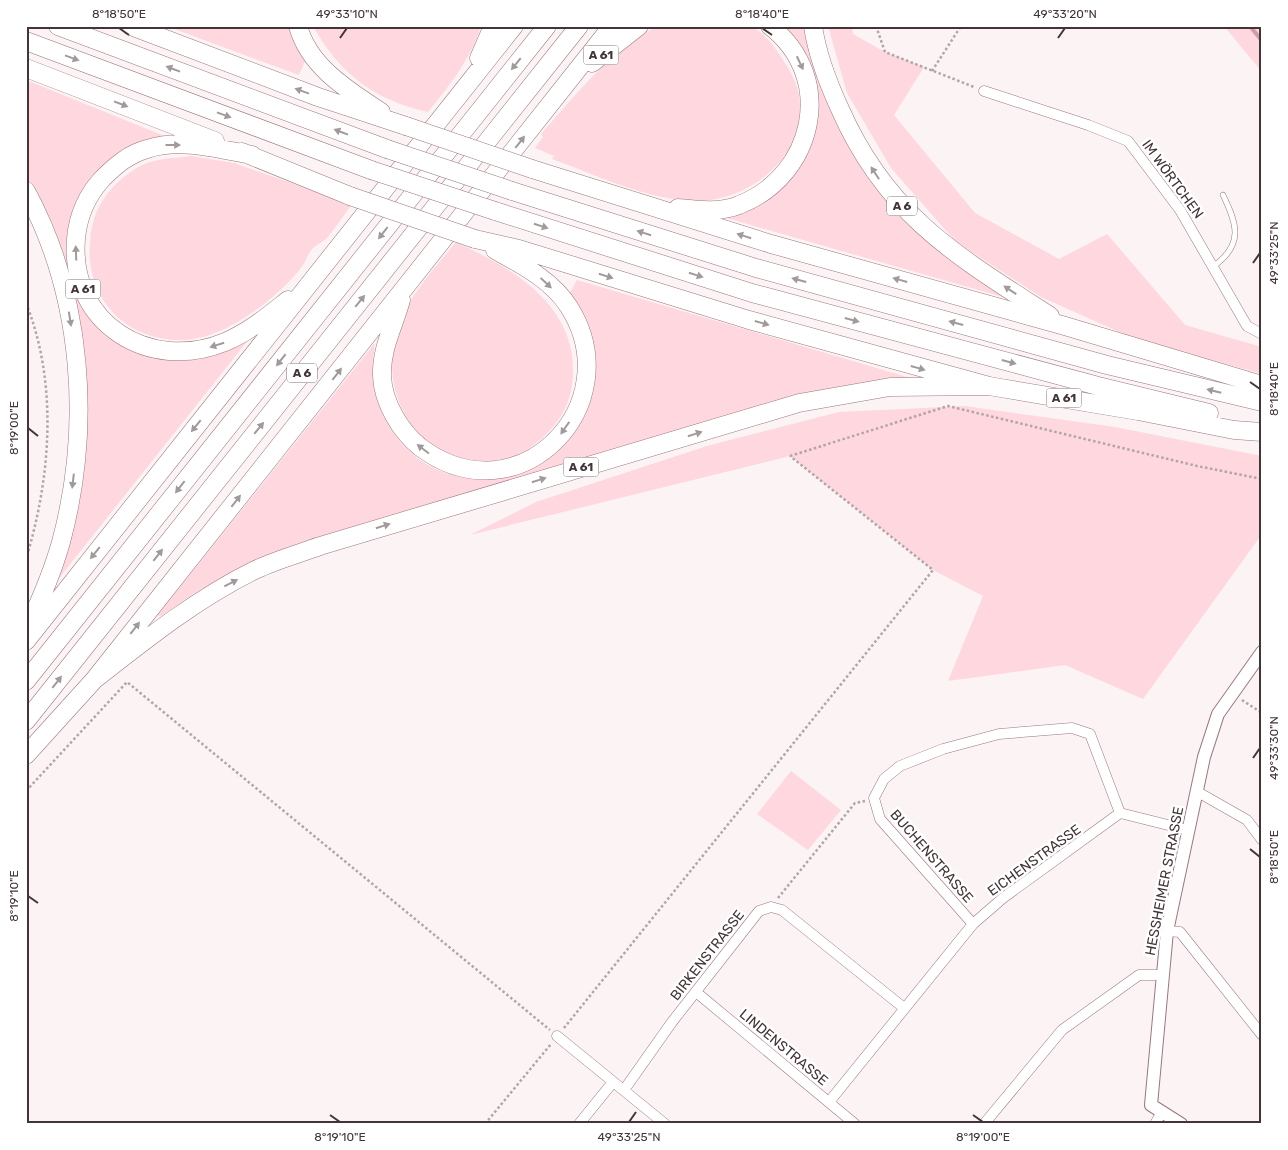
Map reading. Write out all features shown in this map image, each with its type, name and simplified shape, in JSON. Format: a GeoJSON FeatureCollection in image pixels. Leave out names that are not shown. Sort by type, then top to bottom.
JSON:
{"type":"FeatureCollection","features":[{"type":"Feature","properties":{"kind":"highway"},"geometry":{"type":"LineString","coordinates":[[58,26],[387,150],[756,268],[1107,365],[1262,402]]}},
{"type":"Feature","properties":{"kind":"highway"},"geometry":{"type":"LineString","coordinates":[[131,26],[170,39],[318,97],[648,206],[771,244],[1065,326],[1262,385]]}},
{"type":"Feature","properties":{"kind":"highway"},"geometry":{"type":"LineString","coordinates":[[298,26],[300,36],[316,61],[336,81],[402,125]]}},
{"type":"Feature","properties":{"kind":"highway"},"geometry":{"type":"LineString","coordinates":[[470,82],[493,26]]}},
{"type":"Feature","properties":{"kind":"highway"},"geometry":{"type":"LineString","coordinates":[[26,641],[514,26]]}},
{"type":"Feature","properties":{"kind":"highway","name":"A 6"},"geometry":{"type":"LineString","coordinates":[[26,681],[547,26]]}},
{"type":"Feature","properties":{"kind":"highway","name":"A 6"},"geometry":{"type":"LineString","coordinates":[[26,720],[579,26]]}},
{"type":"Feature","properties":{"kind":"highway"},"geometry":{"type":"LineString","coordinates":[[26,755],[94,680],[612,26]]}},
{"type":"Feature","properties":{"kind":"highway","name":"A 61"},"geometry":{"type":"LineString","coordinates":[[565,86],[639,26]]}},
{"type":"Feature","properties":{"kind":"highway"},"geometry":{"type":"LineString","coordinates":[[648,206],[717,210],[737,206],[760,195],[772,186],[783,176],[795,159],[803,143],[810,110],[809,92],[805,74],[795,53],[780,34],[770,26]]}},
{"type":"Feature","properties":{"kind":"highway","name":"A 6"},"geometry":{"type":"LineString","coordinates":[[813,26],[815,40],[833,94],[850,134],[883,185],[908,214],[942,244],[1065,326]]}},
{"type":"Feature","properties":{"kind":"highway","name":"A 61"},"geometry":{"type":"LineString","coordinates":[[26,41],[371,170],[752,293],[1088,384],[1262,426]]}},
{"type":"Feature","properties":{"kind":"highway"},"geometry":{"type":"LineString","coordinates":[[26,68],[252,155],[350,196],[475,239],[539,276],[568,306],[578,324],[587,361],[584,392],[569,423],[547,448],[515,468],[482,470],[465,469],[447,464],[412,441],[398,423],[387,399],[382,377],[383,352],[404,290]]}},
{"type":"Feature","properties":{"kind":"highway","name":"A 61"},"geometry":{"type":"LineString","coordinates":[[252,155],[196,145],[164,145],[129,156],[112,168],[97,184],[85,204],[77,229],[77,266],[86,298],[96,312],[122,336],[155,349],[170,352],[190,352],[225,342],[245,332],[314,278]]}},
{"type":"Feature","properties":{"kind":"highway"},"geometry":{"type":"LineString","coordinates":[[26,191],[51,243],[69,310],[78,367],[78,425],[72,486],[61,542],[42,596],[26,632]]}},
{"type":"Feature","properties":{"kind":"highway","name":"A 61"},"geometry":{"type":"LineString","coordinates":[[475,239],[519,250],[759,322],[989,386],[1138,411],[1234,430],[1262,432]]}},
{"type":"Feature","properties":{"kind":"highway","name":"A 61"},"geometry":{"type":"LineString","coordinates":[[94,680],[159,629],[222,587],[257,569],[320,546],[800,402],[890,387],[989,386]]}},
{"type":"Feature","properties":{"kind":"street","name":"IM WÖRTCHEN"},"geometry":{"type":"LineString","coordinates":[[984,91],[1088,124],[1128,141],[1180,210],[1247,326],[1262,334]]}},
{"type":"Feature","properties":{"kind":"street","name":"HESSHEIMER STRASSE"},"geometry":{"type":"LineString","coordinates":[[1162,1112],[1151,1105],[1162,975],[1167,931],[1196,790],[1218,714],[1262,652]]}},
{"type":"Feature","properties":{"kind":"street"},"geometry":{"type":"LineString","coordinates":[[874,798],[884,779],[900,766],[943,749],[999,734],[1072,728],[1090,734],[1120,813],[1188,830]]}},
{"type":"Feature","properties":{"kind":"street"},"geometry":{"type":"LineString","coordinates":[[1196,790],[1247,820],[1262,840]]}},
{"type":"Feature","properties":{"kind":"street","name":"BUCHENSTRASSE"},"geometry":{"type":"LineString","coordinates":[[874,798],[880,819],[973,924]]}},
{"type":"Feature","properties":{"kind":"street","name":"EICHENSTRASSE"},"geometry":{"type":"LineString","coordinates":[[829,1102],[973,924],[1003,898],[1120,813]]}},
{"type":"Feature","properties":{"kind":"street"},"geometry":{"type":"LineString","coordinates":[[771,907],[782,910],[904,1008]]}},
{"type":"Feature","properties":{"kind":"street","name":"BIRKENSTRASSE"},"geometry":{"type":"LineString","coordinates":[[624,1090],[696,992],[759,911],[771,907]]}},
{"type":"Feature","properties":{"kind":"street"},"geometry":{"type":"LineString","coordinates":[[1167,931],[1180,932],[1262,1035]]}},
{"type":"Feature","properties":{"kind":"street"},"geometry":{"type":"LineString","coordinates":[[984,1124],[1062,1030],[1139,975],[1162,975]]}},
{"type":"Feature","properties":{"kind":"street","name":"LINDENSTRASSE"},"geometry":{"type":"LineString","coordinates":[[696,992],[855,1124]]}},
{"type":"Feature","properties":{"kind":"street"},"geometry":{"type":"LineString","coordinates":[[557,1036],[665,1124]]}},
{"type":"Feature","properties":{"kind":"street"},"geometry":{"type":"LineString","coordinates":[[579,1124],[613,1082]]}},
{"type":"Feature","properties":{"kind":"street"},"geometry":{"type":"LineString","coordinates":[[1155,1124],[1162,1112],[1182,1124]]}},
{"type":"Feature","properties":{"kind":"lane"},"geometry":{"type":"LineString","coordinates":[[1214,266],[1230,251],[1236,234],[1235,220],[1223,195]]}},
{"type":"Feature","properties":{"kind":"path"},"geometry":{"type":"LineString","coordinates":[[876,26],[885,52],[984,91]]}},
{"type":"Feature","properties":{"kind":"path"},"geometry":{"type":"LineString","coordinates":[[932,71],[961,26]]}},
{"type":"Feature","properties":{"kind":"path"},"geometry":{"type":"LineString","coordinates":[[26,303],[35,326],[44,372],[48,447],[33,538],[26,559]]}},
{"type":"Feature","properties":{"kind":"path"},"geometry":{"type":"LineString","coordinates":[[486,1124],[933,570],[790,456],[948,406],[1198,466],[1262,479]]}},
{"type":"Feature","properties":{"kind":"path"},"geometry":{"type":"LineString","coordinates":[[26,791],[127,682],[557,1036]]}},
{"type":"Feature","properties":{"kind":"path"},"geometry":{"type":"LineString","coordinates":[[1233,694],[1262,713]]}},
{"type":"Feature","properties":{"kind":"path"},"geometry":{"type":"LineString","coordinates":[[771,907],[855,803],[874,798]]}},
{"type":"Feature","properties":{"kind":"shaded area"},"geometry":{"type":"Polygon","coordinates":[[[175,26],[289,26],[295,43],[306,59],[299,75],[177,30],[175,26]]]}},
{"type":"Feature","properties":{"kind":"shaded area"},"geometry":{"type":"Polygon","coordinates":[[[313,26],[481,26],[465,61],[428,112],[391,100],[360,82],[334,58],[313,26]]]}},
{"type":"Feature","properties":{"kind":"shaded area"},"geometry":{"type":"Polygon","coordinates":[[[658,26],[749,26],[759,31],[775,48],[797,86],[800,99],[799,123],[794,139],[786,154],[763,178],[733,194],[716,199],[697,201],[676,199],[611,182],[552,159],[554,156],[535,148],[543,137],[541,134],[595,74],[625,47],[658,26]]]}},
{"type":"Feature","properties":{"kind":"shaded area"},"geometry":{"type":"Polygon","coordinates":[[[782,26],[806,26],[863,168],[1010,299],[719,216],[741,211],[813,135],[782,26]]]}},
{"type":"Feature","properties":{"kind":"shaded area"},"geometry":{"type":"Polygon","coordinates":[[[828,26],[852,26],[853,34],[885,52],[924,67],[894,115],[975,213],[1059,259],[1107,234],[1185,325],[1262,347],[1262,374],[1135,339],[1041,297],[956,242],[891,168],[847,93],[828,26]]]}},
{"type":"Feature","properties":{"kind":"shaded area"},"geometry":{"type":"Polygon","coordinates":[[[1224,26],[1262,26],[1262,72],[1224,26]]]}},
{"type":"Feature","properties":{"kind":"shaded area"},"geometry":{"type":"Polygon","coordinates":[[[26,80],[167,137],[144,143],[68,232],[69,261],[76,287],[87,310],[102,330],[122,345],[145,355],[172,359],[201,357],[214,353],[253,334],[48,592],[83,409],[30,188],[26,181],[26,80]]]}},
{"type":"Feature","properties":{"kind":"shaded area"},"geometry":{"type":"Polygon","coordinates":[[[191,156],[234,163],[352,204],[327,238],[312,250],[293,278],[256,310],[210,335],[184,340],[163,339],[127,325],[113,313],[102,298],[94,281],[90,262],[92,225],[102,202],[112,188],[125,176],[146,163],[191,156]]]}},
{"type":"Feature","properties":{"kind":"shaded area"},"geometry":{"type":"Polygon","coordinates":[[[456,242],[497,263],[535,290],[551,307],[563,326],[570,347],[573,371],[572,385],[564,411],[551,429],[539,441],[516,456],[500,460],[473,460],[448,454],[428,442],[412,425],[400,405],[393,381],[392,356],[397,330],[402,318],[415,294],[456,242]]]}},
{"type":"Feature","properties":{"kind":"shaded area"},"geometry":{"type":"Polygon","coordinates":[[[577,280],[914,379],[865,385],[242,569],[199,590],[161,616],[157,616],[375,343],[373,380],[380,406],[388,424],[412,453],[441,471],[474,479],[507,476],[539,464],[565,443],[584,414],[593,377],[593,355],[585,324],[568,296],[577,280]]]}},
{"type":"Feature","properties":{"kind":"shaded area"},"geometry":{"type":"Polygon","coordinates":[[[965,406],[1115,427],[1262,456],[1262,534],[1143,699],[1065,665],[948,681],[983,596],[933,570],[790,456],[470,535],[536,502],[707,446],[839,412],[965,406]]]}},
{"type":"Feature","properties":{"kind":"shaded area"},"geometry":{"type":"Polygon","coordinates":[[[791,771],[841,810],[808,850],[757,814],[791,771]]]}},
{"type":"Feature","properties":{"kind":"waterway"},"geometry":{"type":"LineString","coordinates":[[1250,26],[1262,41]]}}]}
